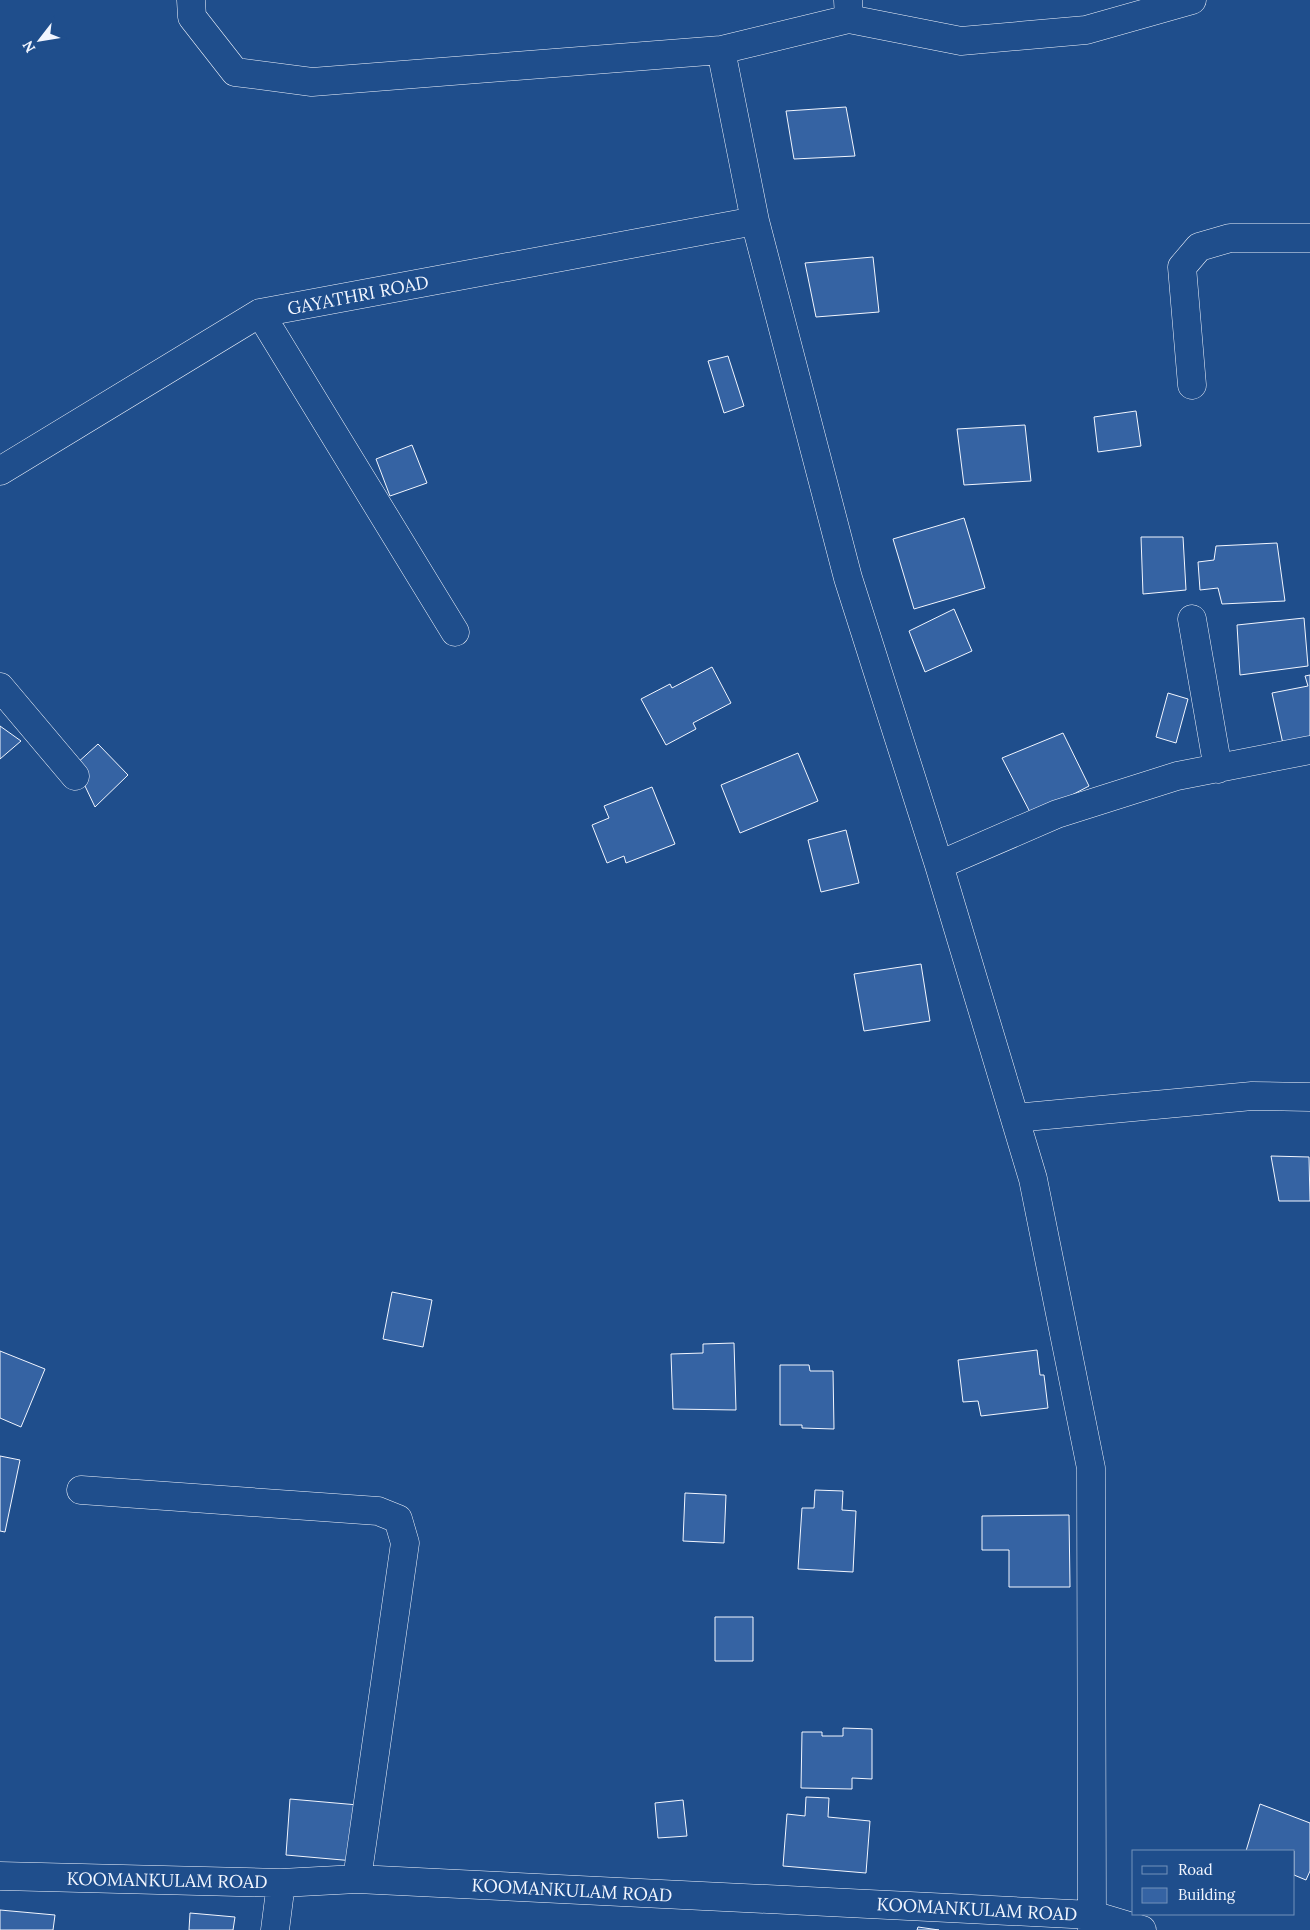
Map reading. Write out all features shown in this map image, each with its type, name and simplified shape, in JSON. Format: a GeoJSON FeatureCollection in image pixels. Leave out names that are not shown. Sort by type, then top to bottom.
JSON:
{"type":"FeatureCollection","features":[{"type":"Feature","properties":{"kind":"street"},"geometry":{"type":"LineString","coordinates":[[190,0],[192,17],[235,72],[312,82],[721,50],[848,10],[961,41],[1086,30],[1192,0]]}},
{"type":"Feature","properties":{"kind":"street"},"geometry":{"type":"LineString","coordinates":[[721,50],[755,221],[848,578],[939,866],[1033,1179],[1092,1468],[1092,1922]]}},
{"type":"Feature","properties":{"kind":"street","name":"GAYATHRI ROAD"},"geometry":{"type":"LineString","coordinates":[[0,471],[260,314],[755,221]]}},
{"type":"Feature","properties":{"kind":"street"},"geometry":{"type":"LineString","coordinates":[[1192,385],[1182,267],[1199,247],[1230,238],[1310,238]]}},
{"type":"Feature","properties":{"kind":"street"},"geometry":{"type":"LineString","coordinates":[[260,314],[455,632]]}},
{"type":"Feature","properties":{"kind":"street"},"geometry":{"type":"LineString","coordinates":[[1192,619],[1218,769]]}},
{"type":"Feature","properties":{"kind":"street"},"geometry":{"type":"LineString","coordinates":[[0,687],[75,776]]}},
{"type":"Feature","properties":{"kind":"street"},"geometry":{"type":"LineString","coordinates":[[939,866],[1057,814],[1176,776],[1310,750]]}},
{"type":"Feature","properties":{"kind":"street"},"geometry":{"type":"LineString","coordinates":[[1015,1118],[1252,1096],[1310,1097]]}},
{"type":"Feature","properties":{"kind":"street"},"geometry":{"type":"LineString","coordinates":[[81,1490],[378,1510],[398,1519],[406,1543],[357,1880]]}},
{"type":"Feature","properties":{"kind":"street","name":"KOOMANKULAM ROAD"},"geometry":{"type":"LineString","coordinates":[[0,1876],[281,1883],[357,1880],[1092,1922],[1142,1930]]}},
{"type":"Feature","properties":{"kind":"street"},"geometry":{"type":"LineString","coordinates":[[275,1930],[281,1883]]}},
{"type":"Feature","properties":{"kind":"building"},"geometry":{"type":"Polygon","coordinates":[[[846,107],[855,156],[794,159],[786,111],[846,107]]]}},
{"type":"Feature","properties":{"kind":"building"},"geometry":{"type":"Polygon","coordinates":[[[873,257],[879,312],[816,317],[805,263],[873,257]]]}},
{"type":"Feature","properties":{"kind":"building"},"geometry":{"type":"Polygon","coordinates":[[[728,356],[744,406],[724,413],[708,361],[728,356]]]}},
{"type":"Feature","properties":{"kind":"building"},"geometry":{"type":"Polygon","coordinates":[[[1136,411],[1141,446],[1098,452],[1094,417],[1136,411]]]}},
{"type":"Feature","properties":{"kind":"building"},"geometry":{"type":"Polygon","coordinates":[[[1025,425],[1031,481],[964,485],[957,429],[1025,425]]]}},
{"type":"Feature","properties":{"kind":"building"},"geometry":{"type":"Polygon","coordinates":[[[412,445],[427,483],[390,496],[376,459],[412,445]]]}},
{"type":"Feature","properties":{"kind":"building"},"geometry":{"type":"Polygon","coordinates":[[[964,518],[985,588],[914,609],[893,539],[964,518]]]}},
{"type":"Feature","properties":{"kind":"building"},"geometry":{"type":"Polygon","coordinates":[[[1141,537],[1183,537],[1186,590],[1143,594],[1141,537]]]}},
{"type":"Feature","properties":{"kind":"building"},"geometry":{"type":"Polygon","coordinates":[[[1277,543],[1285,601],[1222,604],[1218,588],[1200,590],[1198,562],[1214,560],[1216,546],[1277,543]]]}},
{"type":"Feature","properties":{"kind":"building"},"geometry":{"type":"Polygon","coordinates":[[[954,609],[972,651],[925,672],[909,631],[954,609]]]}},
{"type":"Feature","properties":{"kind":"building"},"geometry":{"type":"Polygon","coordinates":[[[1304,618],[1308,666],[1240,675],[1237,625],[1304,618]]]}},
{"type":"Feature","properties":{"kind":"building"},"geometry":{"type":"Polygon","coordinates":[[[712,667],[731,703],[693,723],[696,729],[666,745],[641,699],[670,684],[672,688],[712,667]]]}},
{"type":"Feature","properties":{"kind":"building"},"geometry":{"type":"Polygon","coordinates":[[[1310,675],[1310,739],[1283,744],[1272,693],[1308,686],[1305,676],[1310,675]]]}},
{"type":"Feature","properties":{"kind":"building"},"geometry":{"type":"Polygon","coordinates":[[[1168,693],[1188,699],[1176,743],[1156,737],[1168,693]]]}},
{"type":"Feature","properties":{"kind":"building"},"geometry":{"type":"Polygon","coordinates":[[[0,726],[21,741],[0,759],[0,726]]]}},
{"type":"Feature","properties":{"kind":"building"},"geometry":{"type":"Polygon","coordinates":[[[1063,733],[1089,786],[1032,816],[1002,758],[1063,733]]]}},
{"type":"Feature","properties":{"kind":"building"},"geometry":{"type":"Polygon","coordinates":[[[98,744],[128,775],[95,807],[75,765],[98,744]]]}},
{"type":"Feature","properties":{"kind":"building"},"geometry":{"type":"Polygon","coordinates":[[[798,753],[818,801],[740,833],[721,785],[798,753]]]}},
{"type":"Feature","properties":{"kind":"building"},"geometry":{"type":"Polygon","coordinates":[[[652,787],[675,844],[626,863],[624,856],[607,863],[592,825],[609,818],[604,806],[652,787]]]}},
{"type":"Feature","properties":{"kind":"building"},"geometry":{"type":"Polygon","coordinates":[[[846,830],[859,883],[821,892],[808,840],[846,830]]]}},
{"type":"Feature","properties":{"kind":"building"},"geometry":{"type":"Polygon","coordinates":[[[921,964],[930,1021],[864,1031],[854,974],[921,964]]]}},
{"type":"Feature","properties":{"kind":"building"},"geometry":{"type":"Polygon","coordinates":[[[1271,1156],[1309,1157],[1310,1201],[1279,1201],[1271,1156]]]}},
{"type":"Feature","properties":{"kind":"building"},"geometry":{"type":"Polygon","coordinates":[[[392,1292],[432,1300],[423,1347],[383,1339],[392,1292]]]}},
{"type":"Feature","properties":{"kind":"building"},"geometry":{"type":"Polygon","coordinates":[[[734,1343],[736,1410],[673,1409],[671,1354],[703,1353],[703,1344],[734,1343]]]}},
{"type":"Feature","properties":{"kind":"building"},"geometry":{"type":"Polygon","coordinates":[[[1037,1350],[1040,1375],[1044,1375],[1048,1408],[981,1416],[978,1401],[963,1402],[958,1360],[1037,1350]]]}},
{"type":"Feature","properties":{"kind":"building"},"geometry":{"type":"Polygon","coordinates":[[[0,1351],[45,1369],[21,1427],[0,1418],[0,1351]]]}},
{"type":"Feature","properties":{"kind":"building"},"geometry":{"type":"Polygon","coordinates":[[[780,1365],[809,1365],[810,1371],[833,1371],[834,1429],[802,1428],[802,1425],[780,1425],[780,1365]]]}},
{"type":"Feature","properties":{"kind":"building"},"geometry":{"type":"Polygon","coordinates":[[[0,1456],[20,1460],[5,1532],[0,1531],[0,1456]]]}},
{"type":"Feature","properties":{"kind":"building"},"geometry":{"type":"Polygon","coordinates":[[[815,1490],[843,1491],[842,1510],[856,1511],[853,1572],[798,1569],[802,1508],[814,1508],[815,1490]]]}},
{"type":"Feature","properties":{"kind":"building"},"geometry":{"type":"Polygon","coordinates":[[[685,1493],[726,1495],[724,1543],[683,1541],[685,1493]]]}},
{"type":"Feature","properties":{"kind":"building"},"geometry":{"type":"Polygon","coordinates":[[[1069,1515],[1070,1587],[1009,1587],[1009,1550],[982,1550],[982,1516],[1069,1515]]]}},
{"type":"Feature","properties":{"kind":"building"},"geometry":{"type":"Polygon","coordinates":[[[715,1617],[753,1617],[753,1661],[715,1661],[715,1617]]]}},
{"type":"Feature","properties":{"kind":"building"},"geometry":{"type":"Polygon","coordinates":[[[843,1728],[872,1729],[872,1779],[852,1778],[852,1789],[801,1788],[802,1732],[822,1732],[822,1736],[843,1736],[843,1728]]]}},
{"type":"Feature","properties":{"kind":"building"},"geometry":{"type":"Polygon","coordinates":[[[806,1797],[829,1798],[828,1817],[870,1821],[866,1873],[783,1866],[787,1814],[805,1816],[806,1797]]]}},
{"type":"Feature","properties":{"kind":"building"},"geometry":{"type":"Polygon","coordinates":[[[290,1799],[358,1805],[354,1861],[286,1855],[290,1799]]]}},
{"type":"Feature","properties":{"kind":"building"},"geometry":{"type":"Polygon","coordinates":[[[683,1800],[687,1836],[658,1838],[655,1803],[683,1800]]]}},
{"type":"Feature","properties":{"kind":"building"},"geometry":{"type":"Polygon","coordinates":[[[1260,1804],[1310,1823],[1310,1871],[1306,1880],[1295,1875],[1295,1850],[1246,1850],[1260,1804]]]}},
{"type":"Feature","properties":{"kind":"building"},"geometry":{"type":"Polygon","coordinates":[[[0,1910],[55,1915],[53,1930],[0,1930],[0,1910]]]}},
{"type":"Feature","properties":{"kind":"building"},"geometry":{"type":"Polygon","coordinates":[[[190,1913],[235,1917],[233,1930],[189,1930],[190,1913]]]}},
{"type":"Feature","properties":{"kind":"building"},"geometry":{"type":"Polygon","coordinates":[[[918,1927],[939,1930],[917,1930],[918,1927]]]}}]}
